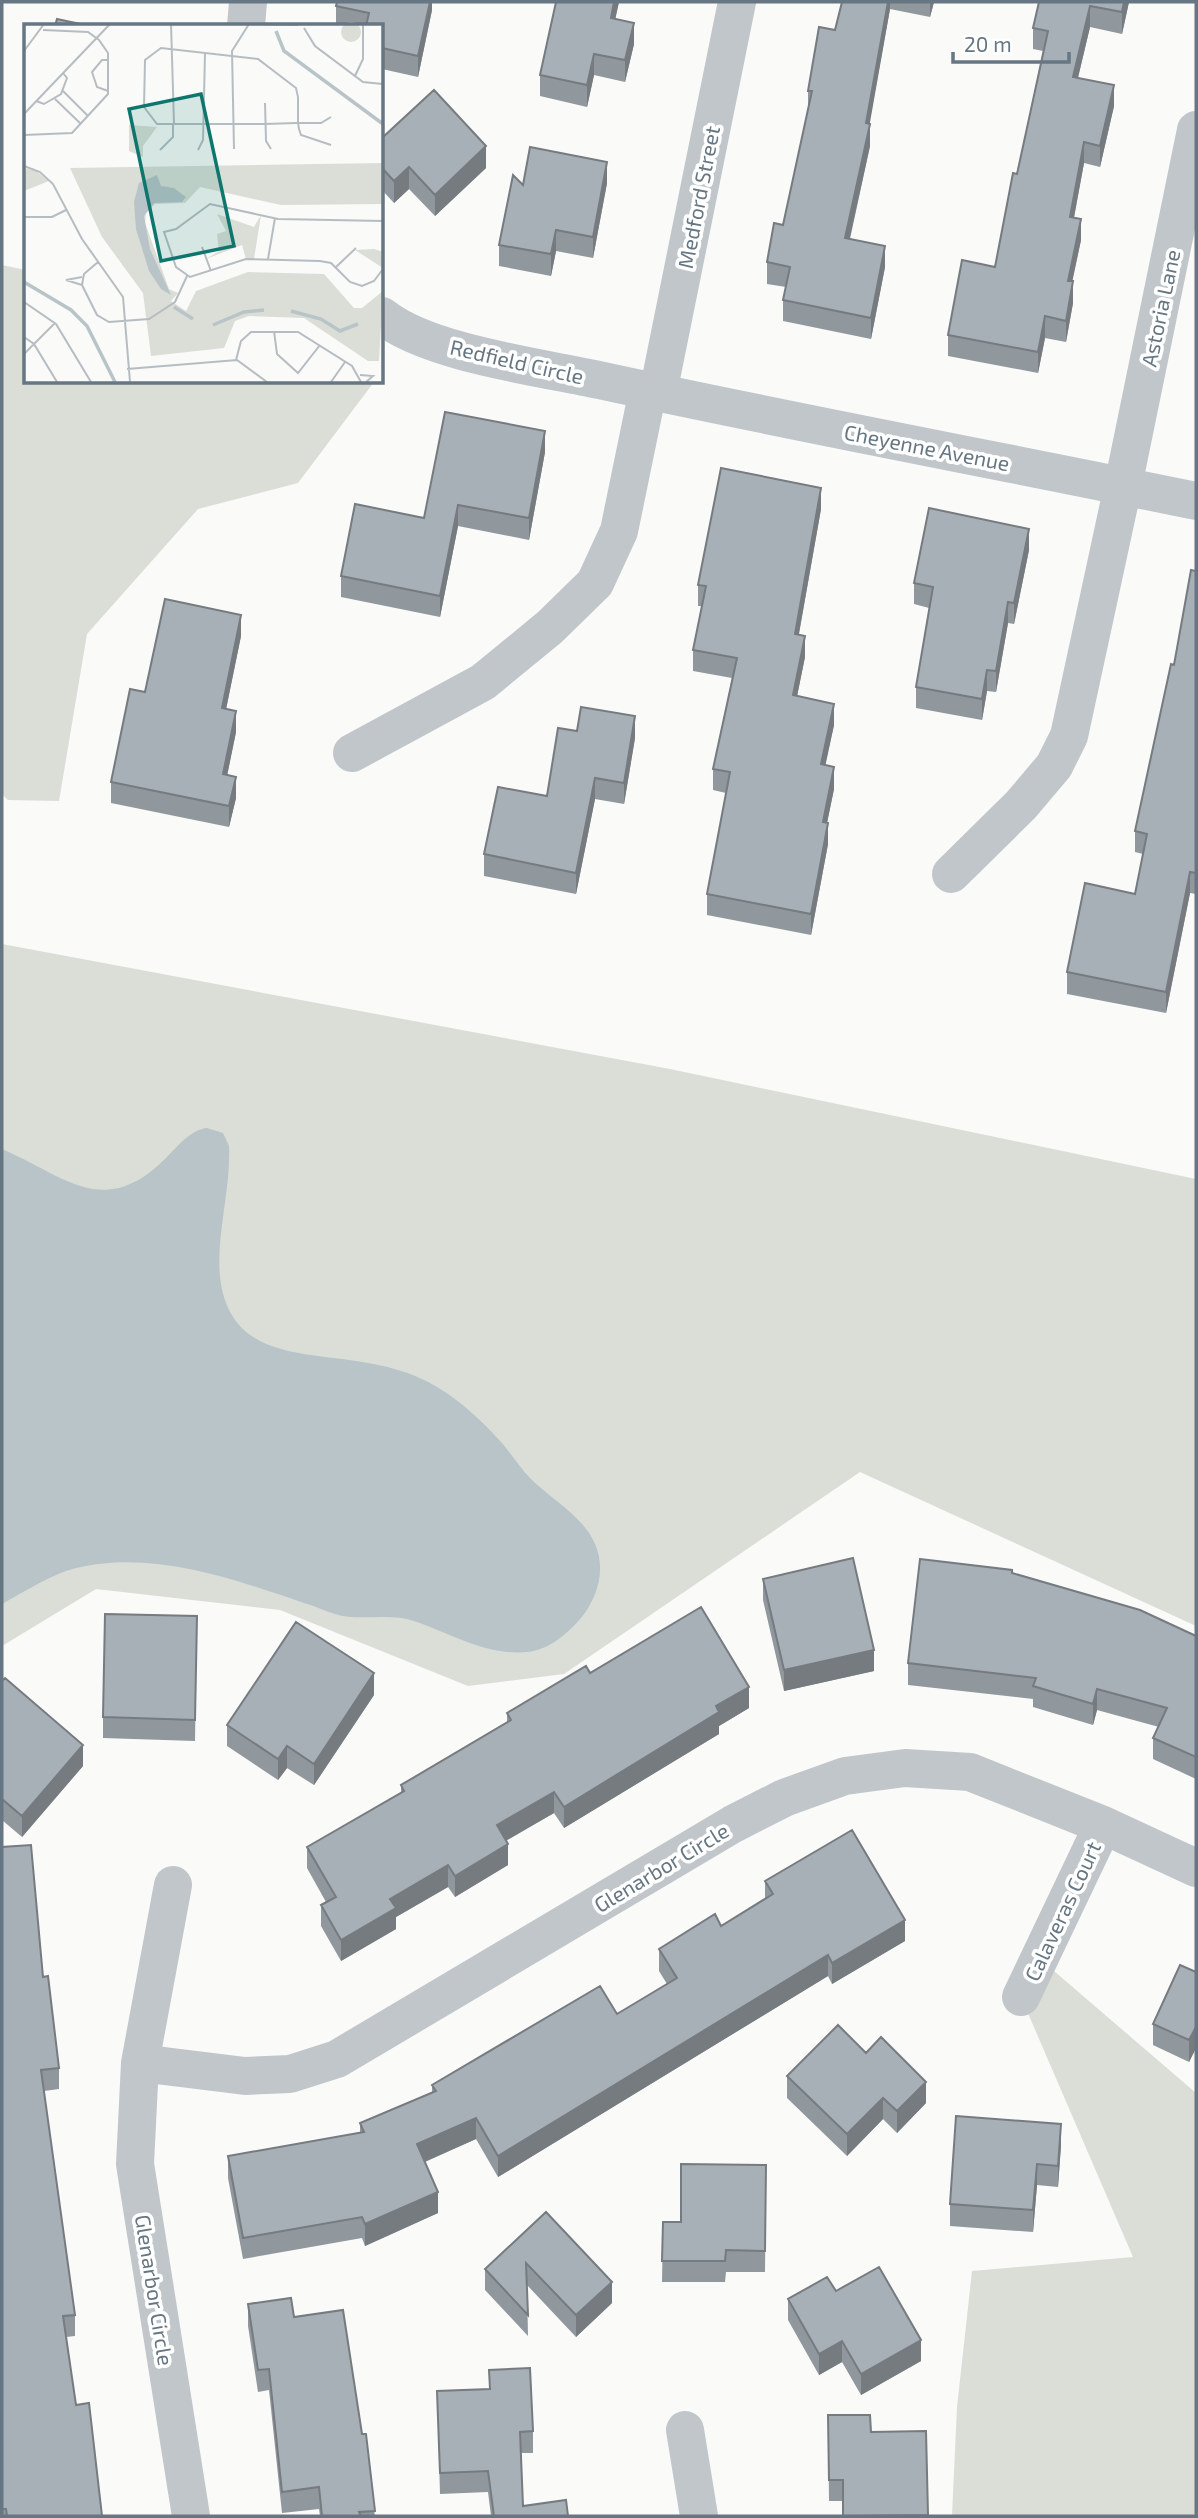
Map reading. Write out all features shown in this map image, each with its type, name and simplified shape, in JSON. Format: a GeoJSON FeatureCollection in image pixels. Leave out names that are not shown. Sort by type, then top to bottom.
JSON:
{"type":"FeatureCollection","features":[{"type":"Feature","properties":{"kind":"street"},"geometry":{"type":"LineString","coordinates":[[246,24],[248,2]]}},
{"type":"Feature","properties":{"kind":"street","name":"Medford Street"},"geometry":{"type":"LineString","coordinates":[[352,753],[483,682],[550,627],[595,583],[620,531],[737,2]]}},
{"type":"Feature","properties":{"kind":"street","name":"Astoria Lane"},"geometry":{"type":"LineString","coordinates":[[951,874],[1021,805],[1054,766],[1069,736],[1196,130]]}},
{"type":"Feature","properties":{"kind":"street","name":"Redfield Circle"},"geometry":{"type":"LineString","coordinates":[[383,317],[420,337],[455,349],[653,391]]}},
{"type":"Feature","properties":{"kind":"street","name":"Cheyenne Avenue"},"geometry":{"type":"LineString","coordinates":[[653,391],[1196,501]]}},
{"type":"Feature","properties":{"kind":"street","name":"Glenarbor Circle"},"geometry":{"type":"LineString","coordinates":[[140,2063],[244,2076],[290,2074],[337,2059],[733,1824],[784,1798],[845,1776],[905,1768],[970,1772],[1103,1825],[1196,1868]]}},
{"type":"Feature","properties":{"kind":"street","name":"Calaveras Court"},"geometry":{"type":"LineString","coordinates":[[1020,1997],[1103,1825]]}},
{"type":"Feature","properties":{"kind":"street","name":"Glenarbor Circle"},"geometry":{"type":"LineString","coordinates":[[173,1885],[140,2063],[135,2164],[191,2516]]}},
{"type":"Feature","properties":{"kind":"street"},"geometry":{"type":"LineString","coordinates":[[685,2430],[699,2516]]}},
{"type":"Feature","properties":{"kind":"shaded area"},"geometry":{"type":"Polygon","coordinates":[[[2,265],[24,270],[24,383],[373,383],[298,483],[198,509],[87,634],[59,801],[8,800],[2,794],[2,265]]]}},
{"type":"Feature","properties":{"kind":"shaded area"},"geometry":{"type":"Polygon","coordinates":[[[2,944],[670,1069],[1196,1179],[1196,1626],[860,1472],[564,1674],[468,1686],[280,1610],[96,1589],[2,1646],[2,944]]]}},
{"type":"Feature","properties":{"kind":"shaded area"},"geometry":{"type":"Polygon","coordinates":[[[207,1128],[223,1133],[229,1146],[219,1261],[226,1303],[236,1322],[268,1345],[310,1355],[388,1367],[437,1387],[479,1420],[531,1479],[575,1517],[590,1534],[600,1563],[596,1592],[581,1618],[557,1640],[535,1651],[497,1651],[404,1618],[345,1616],[217,1576],[156,1564],[126,1562],[96,1564],[66,1571],[2,1604],[2,1149],[65,1180],[103,1190],[122,1187],[143,1177],[189,1136],[207,1128]]]}},
{"type":"Feature","properties":{"kind":"shaded area"},"geometry":{"type":"Polygon","coordinates":[[[1040,1959],[1196,2093],[1196,2516],[952,2516],[957,2407],[972,2271],[1133,2257],[1021,1997],[1040,1959]]]}},
{"type":"Feature","properties":{"kind":"building"},"geometry":{"type":"Polygon","coordinates":[[[337,2],[430,2],[418,56],[383,48],[383,24],[366,24],[369,13],[336,6],[337,2]]]}},
{"type":"Feature","properties":{"kind":"building"},"geometry":{"type":"Polygon","coordinates":[[[556,2],[614,2],[611,18],[634,23],[625,60],[594,54],[587,85],[540,75],[556,2]]]}},
{"type":"Feature","properties":{"kind":"building"},"geometry":{"type":"Polygon","coordinates":[[[842,2],[888,2],[866,123],[870,124],[845,238],[885,246],[871,318],[783,300],[790,267],[767,262],[774,223],[783,225],[812,91],[808,91],[819,27],[835,30],[842,2]]]}},
{"type":"Feature","properties":{"kind":"building"},"geometry":{"type":"Polygon","coordinates":[[[1039,2],[1124,2],[1122,12],[1090,6],[1073,77],[1114,85],[1100,146],[1084,142],[1070,217],[1081,219],[1068,281],[1073,281],[1066,321],[1045,316],[1038,352],[948,335],[962,260],[995,267],[1013,173],[1017,174],[1048,31],[1033,28],[1039,2]]]}},
{"type":"Feature","properties":{"kind":"building"},"geometry":{"type":"Polygon","coordinates":[[[57,19],[81,24],[56,24],[57,19]]]}},
{"type":"Feature","properties":{"kind":"building"},"geometry":{"type":"Polygon","coordinates":[[[434,90],[486,146],[435,195],[409,167],[394,181],[383,169],[383,137],[434,90]]]}},
{"type":"Feature","properties":{"kind":"building"},"geometry":{"type":"Polygon","coordinates":[[[530,147],[607,162],[593,237],[556,230],[551,254],[499,245],[513,175],[523,185],[530,147]]]}},
{"type":"Feature","properties":{"kind":"building"},"geometry":{"type":"Polygon","coordinates":[[[445,412],[545,431],[529,518],[458,505],[440,596],[341,576],[355,504],[424,518],[445,412]]]}},
{"type":"Feature","properties":{"kind":"building"},"geometry":{"type":"Polygon","coordinates":[[[721,468],[821,488],[795,634],[805,636],[793,695],[834,704],[821,764],[834,767],[823,822],[828,823],[811,914],[707,894],[730,772],[713,769],[737,658],[693,650],[706,586],[698,585],[721,468]]]}},
{"type":"Feature","properties":{"kind":"building"},"geometry":{"type":"Polygon","coordinates":[[[929,508],[1029,529],[1014,603],[1008,602],[996,671],[987,670],[982,699],[916,687],[933,587],[914,583],[929,508]]]}},
{"type":"Feature","properties":{"kind":"building"},"geometry":{"type":"Polygon","coordinates":[[[1191,570],[1196,571],[1196,873],[1190,872],[1166,992],[1067,972],[1085,883],[1135,894],[1147,834],[1135,831],[1171,664],[1174,665],[1191,570]]]}},
{"type":"Feature","properties":{"kind":"building"},"geometry":{"type":"Polygon","coordinates":[[[165,599],[241,615],[222,708],[236,711],[223,774],[236,777],[229,806],[111,782],[130,689],[145,692],[165,599]]]}},
{"type":"Feature","properties":{"kind":"building"},"geometry":{"type":"Polygon","coordinates":[[[581,707],[635,716],[624,783],[595,778],[576,873],[484,854],[498,787],[547,796],[558,728],[577,731],[581,707]]]}},
{"type":"Feature","properties":{"kind":"building"},"geometry":{"type":"Polygon","coordinates":[[[853,1558],[874,1650],[784,1670],[763,1579],[853,1558]]]}},
{"type":"Feature","properties":{"kind":"building"},"geometry":{"type":"Polygon","coordinates":[[[920,1559],[1012,1570],[1012,1573],[1140,1610],[1196,1636],[1196,1757],[1153,1738],[1167,1708],[1097,1689],[1093,1704],[1033,1686],[1036,1678],[908,1663],[920,1559]]]}},
{"type":"Feature","properties":{"kind":"building"},"geometry":{"type":"Polygon","coordinates":[[[701,1607],[749,1687],[716,1706],[719,1712],[564,1807],[554,1792],[497,1825],[508,1844],[455,1876],[448,1865],[390,1899],[396,1908],[341,1940],[321,1905],[336,1897],[307,1847],[404,1791],[401,1785],[511,1720],[507,1713],[586,1666],[590,1673],[701,1607]]]}},
{"type":"Feature","properties":{"kind":"building"},"geometry":{"type":"Polygon","coordinates":[[[105,1614],[197,1616],[195,1720],[103,1717],[105,1614]]]}},
{"type":"Feature","properties":{"kind":"building"},"geometry":{"type":"Polygon","coordinates":[[[296,1622],[374,1673],[314,1764],[287,1746],[278,1759],[227,1725],[296,1622]]]}},
{"type":"Feature","properties":{"kind":"building"},"geometry":{"type":"Polygon","coordinates":[[[5,1678],[83,1745],[22,1816],[2,1799],[2,1681],[5,1678]]]}},
{"type":"Feature","properties":{"kind":"building"},"geometry":{"type":"Polygon","coordinates":[[[852,1830],[905,1920],[832,1963],[828,1955],[498,2156],[476,2118],[417,2144],[438,2192],[365,2224],[362,2217],[243,2238],[228,2156],[364,2132],[360,2123],[436,2091],[432,2085],[600,1986],[617,2014],[677,1978],[659,1949],[715,1914],[721,1926],[773,1894],[765,1881],[852,1830]]]}},
{"type":"Feature","properties":{"kind":"building"},"geometry":{"type":"Polygon","coordinates":[[[31,1845],[43,1977],[48,1976],[59,2068],[41,2070],[75,2315],[63,2316],[76,2405],[89,2403],[102,2516],[7,2516],[6,2509],[2,2509],[2,1847],[31,1845]]]}},
{"type":"Feature","properties":{"kind":"building"},"geometry":{"type":"Polygon","coordinates":[[[1180,1965],[1196,1972],[1196,2027],[1189,2040],[1153,2024],[1180,1965]]]}},
{"type":"Feature","properties":{"kind":"building"},"geometry":{"type":"Polygon","coordinates":[[[838,2025],[866,2053],[881,2037],[926,2082],[897,2111],[883,2098],[847,2134],[787,2076],[838,2025]]]}},
{"type":"Feature","properties":{"kind":"building"},"geometry":{"type":"Polygon","coordinates":[[[956,2116],[1061,2124],[1058,2166],[1037,2164],[1033,2210],[950,2204],[956,2116]]]}},
{"type":"Feature","properties":{"kind":"building"},"geometry":{"type":"Polygon","coordinates":[[[681,2164],[766,2165],[765,2251],[726,2250],[725,2261],[662,2261],[663,2222],[681,2222],[681,2164]]]}},
{"type":"Feature","properties":{"kind":"building"},"geometry":{"type":"Polygon","coordinates":[[[546,2212],[612,2282],[576,2315],[526,2263],[528,2315],[485,2269],[546,2212]]]}},
{"type":"Feature","properties":{"kind":"building"},"geometry":{"type":"Polygon","coordinates":[[[879,2267],[921,2340],[861,2374],[842,2341],[819,2354],[788,2299],[827,2277],[836,2291],[879,2267]]]}},
{"type":"Feature","properties":{"kind":"building"},"geometry":{"type":"Polygon","coordinates":[[[291,2298],[294,2317],[343,2310],[362,2434],[366,2434],[375,2511],[359,2512],[361,2516],[322,2516],[319,2487],[282,2492],[269,2369],[258,2370],[248,2304],[291,2298]]]}},
{"type":"Feature","properties":{"kind":"building"},"geometry":{"type":"Polygon","coordinates":[[[530,2368],[533,2431],[520,2432],[523,2506],[566,2500],[568,2516],[494,2516],[488,2471],[440,2473],[437,2391],[490,2389],[489,2370],[530,2368]]]}},
{"type":"Feature","properties":{"kind":"building"},"geometry":{"type":"Polygon","coordinates":[[[828,2415],[870,2415],[871,2432],[926,2431],[928,2515],[843,2516],[843,2480],[829,2480],[828,2415]]]}}]}
